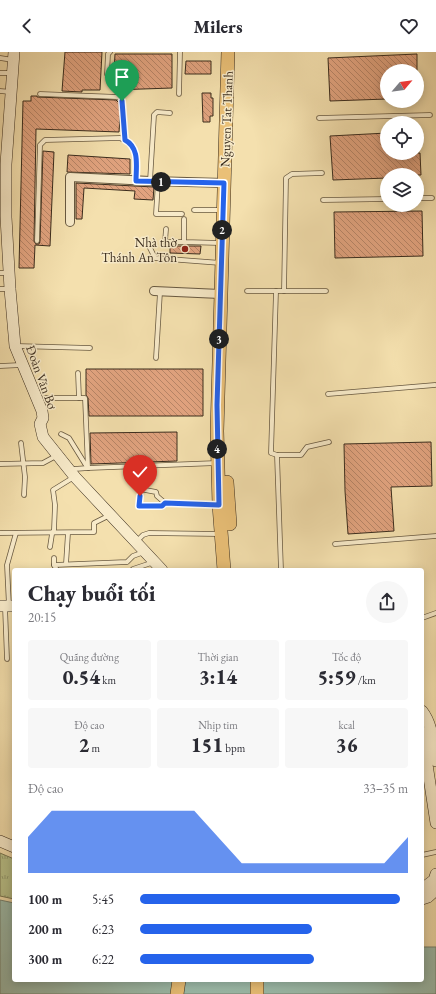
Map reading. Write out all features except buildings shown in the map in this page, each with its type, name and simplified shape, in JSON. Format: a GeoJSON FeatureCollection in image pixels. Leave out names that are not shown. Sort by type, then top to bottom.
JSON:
{"type":"FeatureCollection","features":[{"type":"Feature","properties":{"kind":"main road","name":"Nguyen Tat Thanh"},"geometry":{"type":"LineString","coordinates":[[224,568],[217,463],[217,405],[224,183],[222,141],[228,52]]}},
{"type":"Feature","properties":{"kind":"main road"},"geometry":{"type":"LineString","coordinates":[[232,568],[224,433],[236,52]]}},
{"type":"Feature","properties":{"kind":"main road"},"geometry":{"type":"LineString","coordinates":[[177,994],[179,982]]}},
{"type":"Feature","properties":{"kind":"main road"},"geometry":{"type":"LineString","coordinates":[[184,994],[186,982]]}},
{"type":"Feature","properties":{"kind":"main road"},"geometry":{"type":"LineString","coordinates":[[257,982],[257,994]]}},
{"type":"Feature","properties":{"kind":"street","name":"Đoàn Văn Bơ"},"geometry":{"type":"LineString","coordinates":[[13,56],[12,73],[6,91],[6,139],[3,164],[3,217],[5,289],[16,346],[42,411],[43,418],[40,424],[43,437],[72,474],[158,566]]}},
{"type":"Feature","properties":{"kind":"street"},"geometry":{"type":"LineString","coordinates":[[70,222],[70,177],[154,182],[224,183]]}},
{"type":"Feature","properties":{"kind":"street"},"geometry":{"type":"LineString","coordinates":[[157,291],[220,294]]}},
{"type":"Feature","properties":{"kind":"street"},"geometry":{"type":"LineString","coordinates":[[424,714],[430,728],[436,760]]}},
{"type":"Feature","properties":{"kind":"street"},"geometry":{"type":"LineString","coordinates":[[424,745],[436,823]]}},
{"type":"Feature","properties":{"kind":"street"},"geometry":{"type":"LineString","coordinates":[[0,841],[12,846]]}},
{"type":"Feature","properties":{"kind":"street"},"geometry":{"type":"LineString","coordinates":[[424,888],[434,880],[436,874]]}},
{"type":"Feature","properties":{"kind":"street"},"geometry":{"type":"LineString","coordinates":[[424,898],[436,890]]}},
{"type":"Feature","properties":{"kind":"lane"},"geometry":{"type":"LineString","coordinates":[[107,74],[108,54],[110,52]]}},
{"type":"Feature","properties":{"kind":"lane"},"geometry":{"type":"LineString","coordinates":[[179,94],[180,52]]}},
{"type":"Feature","properties":{"kind":"lane"},"geometry":{"type":"LineString","coordinates":[[0,58],[13,56]]}},
{"type":"Feature","properties":{"kind":"lane"},"geometry":{"type":"LineString","coordinates":[[0,72],[12,73]]}},
{"type":"Feature","properties":{"kind":"lane"},"geometry":{"type":"LineString","coordinates":[[40,94],[118,97],[122,101],[125,140]]}},
{"type":"Feature","properties":{"kind":"lane"},"geometry":{"type":"LineString","coordinates":[[170,113],[156,112],[154,115],[154,182],[156,214],[183,217],[184,242]]}},
{"type":"Feature","properties":{"kind":"lane"},"geometry":{"type":"LineString","coordinates":[[319,118],[430,115]]}},
{"type":"Feature","properties":{"kind":"lane"},"geometry":{"type":"LineString","coordinates":[[37,241],[40,145],[45,140],[120,138],[125,140],[131,143],[136,152],[136,181]]}},
{"type":"Feature","properties":{"kind":"lane"},"geometry":{"type":"LineString","coordinates":[[284,291],[286,178],[292,174],[322,173]]}},
{"type":"Feature","properties":{"kind":"lane"},"geometry":{"type":"LineString","coordinates":[[424,198],[432,198]]}},
{"type":"Feature","properties":{"kind":"lane"},"geometry":{"type":"LineString","coordinates":[[323,200],[380,199]]}},
{"type":"Feature","properties":{"kind":"lane"},"geometry":{"type":"LineString","coordinates":[[194,210],[223,210]]}},
{"type":"Feature","properties":{"kind":"lane"},"geometry":{"type":"LineString","coordinates":[[166,229],[165,242],[222,242]]}},
{"type":"Feature","properties":{"kind":"lane"},"geometry":{"type":"LineString","coordinates":[[150,248],[154,258],[221,263]]}},
{"type":"Feature","properties":{"kind":"lane"},"geometry":{"type":"LineString","coordinates":[[156,358],[157,291]]}},
{"type":"Feature","properties":{"kind":"lane"},"geometry":{"type":"LineString","coordinates":[[247,291],[326,291]]}},
{"type":"Feature","properties":{"kind":"lane"},"geometry":{"type":"LineString","coordinates":[[276,291],[271,452],[277,455],[301,455],[307,448],[329,442]]}},
{"type":"Feature","properties":{"kind":"lane"},"geometry":{"type":"LineString","coordinates":[[16,346],[90,348]]}},
{"type":"Feature","properties":{"kind":"lane"},"geometry":{"type":"LineString","coordinates":[[0,366],[24,365]]}},
{"type":"Feature","properties":{"kind":"lane"},"geometry":{"type":"LineString","coordinates":[[78,373],[79,398]]}},
{"type":"Feature","properties":{"kind":"lane"},"geometry":{"type":"LineString","coordinates":[[328,394],[436,385]]}},
{"type":"Feature","properties":{"kind":"lane"},"geometry":{"type":"LineString","coordinates":[[45,398],[85,398],[88,468]]}},
{"type":"Feature","properties":{"kind":"lane"},"geometry":{"type":"LineString","coordinates":[[61,434],[69,438],[88,468]]}},
{"type":"Feature","properties":{"kind":"lane"},"geometry":{"type":"LineString","coordinates":[[20,443],[24,463],[24,495]]}},
{"type":"Feature","properties":{"kind":"lane"},"geometry":{"type":"LineString","coordinates":[[0,464],[43,463],[57,455]]}},
{"type":"Feature","properties":{"kind":"lane"},"geometry":{"type":"LineString","coordinates":[[277,455],[280,568]]}},
{"type":"Feature","properties":{"kind":"lane"},"geometry":{"type":"LineString","coordinates":[[50,547],[52,533],[54,530],[55,505],[53,490],[72,474],[74,468],[217,463]]}},
{"type":"Feature","properties":{"kind":"lane"},"geometry":{"type":"LineString","coordinates":[[140,489],[156,492],[157,496],[165,503]]}},
{"type":"Feature","properties":{"kind":"lane"},"geometry":{"type":"LineString","coordinates":[[140,496],[139,506],[162,506],[165,503],[219,505]]}},
{"type":"Feature","properties":{"kind":"lane"},"geometry":{"type":"LineString","coordinates":[[0,533],[94,532],[94,523],[110,515]]}},
{"type":"Feature","properties":{"kind":"lane"},"geometry":{"type":"LineString","coordinates":[[7,659],[7,565],[16,533]]}},
{"type":"Feature","properties":{"kind":"lane"},"geometry":{"type":"LineString","coordinates":[[66,564],[68,533]]}},
{"type":"Feature","properties":{"kind":"lane"},"geometry":{"type":"LineString","coordinates":[[136,543],[143,535],[149,533],[221,534]]}},
{"type":"Feature","properties":{"kind":"lane"},"geometry":{"type":"LineString","coordinates":[[335,544],[436,536]]}},
{"type":"Feature","properties":{"kind":"lane"},"geometry":{"type":"LineString","coordinates":[[54,565],[128,562],[133,556],[144,552]]}},
{"type":"Feature","properties":{"kind":"lane"},"geometry":{"type":"LineString","coordinates":[[54,558],[54,565],[56,568]]}},
{"type":"Feature","properties":{"kind":"lane"},"geometry":{"type":"LineString","coordinates":[[141,568],[158,566]]}},
{"type":"Feature","properties":{"kind":"lane"},"geometry":{"type":"LineString","coordinates":[[424,617],[436,613]]}},
{"type":"Feature","properties":{"kind":"lane"},"geometry":{"type":"LineString","coordinates":[[424,855],[436,852]]}},
{"type":"Feature","properties":{"kind":"green space"},"geometry":{"type":"Polygon","coordinates":[[[0,853],[12,858],[12,899],[0,896],[0,853]]]}},
{"type":"Feature","properties":{"kind":"shaded area"},"geometry":{"type":"Polygon","coordinates":[[[0,900],[12,903],[12,982],[424,982],[424,947],[436,947],[436,994],[0,994],[0,900]]]}},
{"type":"Feature","properties":{"kind":"place","name":"Nhà thờ Thánh An Tôn"},"geometry":{"type":"Point","coordinates":[185,249]}},
{"type":"Feature","properties":{"kind":"route"},"geometry":{"type":"LineString","coordinates":[[122,101],[125,140],[131,143],[136,152],[136,181],[224,183],[217,405],[219,505],[165,503],[162,506],[139,506],[140,496]]}}]}
